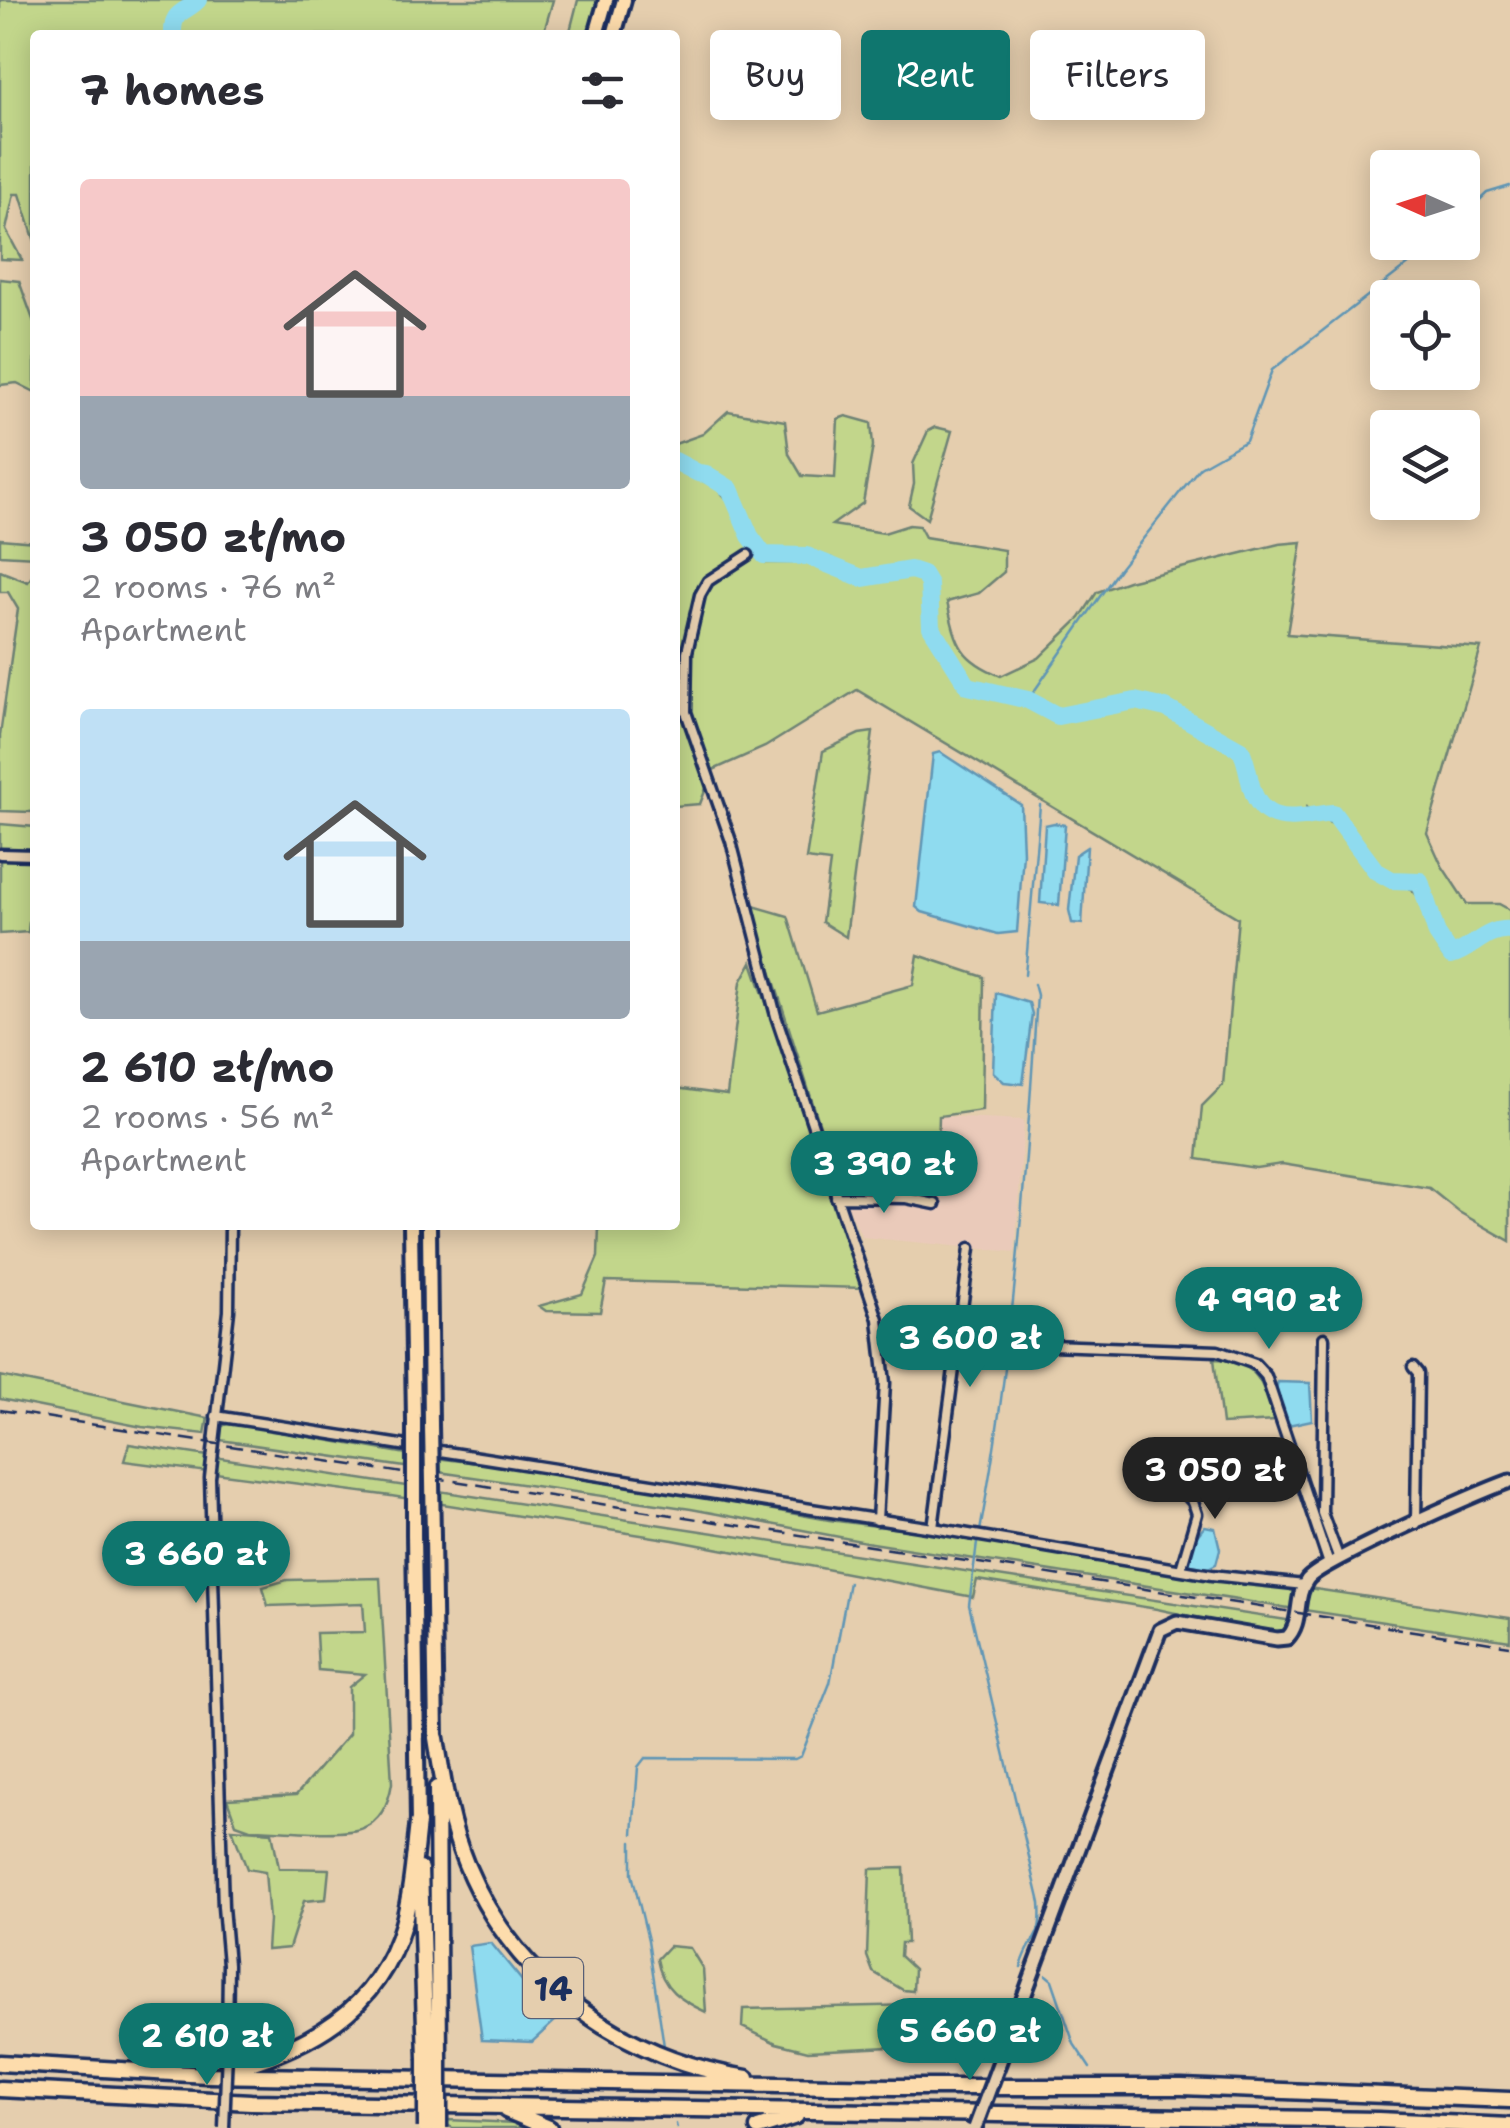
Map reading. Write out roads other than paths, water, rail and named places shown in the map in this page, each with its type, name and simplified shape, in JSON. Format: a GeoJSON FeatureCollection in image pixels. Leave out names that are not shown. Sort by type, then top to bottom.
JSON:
{"type":"FeatureCollection","features":[{"type":"Feature","properties":{"kind":"highway"},"geometry":{"type":"LineString","coordinates":[[426,2128],[433,2058],[436,1738]]}},
{"type":"Feature","properties":{"kind":"highway","name":"14"},"geometry":{"type":"LineString","coordinates":[[436,1738],[446,1799],[468,1868],[501,1929],[560,1995],[608,2030],[662,2056],[740,2077],[812,2086]]}},
{"type":"Feature","properties":{"kind":"highway"},"geometry":{"type":"LineString","coordinates":[[418,1823],[439,2128]]}},
{"type":"Feature","properties":{"kind":"highway"},"geometry":{"type":"LineString","coordinates":[[207,2074],[304,2044],[327,2030],[362,1998],[384,1966],[402,1926],[418,1823]]}},
{"type":"Feature","properties":{"kind":"highway"},"geometry":{"type":"LineString","coordinates":[[0,2062],[207,2074],[812,2086],[1182,2087],[1510,2100]]}},
{"type":"Feature","properties":{"kind":"highway"},"geometry":{"type":"LineString","coordinates":[[0,2089],[234,2101],[1378,2120],[1510,2126]]}},
{"type":"Feature","properties":{"kind":"highway"},"geometry":{"type":"LineString","coordinates":[[481,2104],[526,2116],[550,2128]]}},
{"type":"Feature","properties":{"kind":"highway"},"geometry":{"type":"LineString","coordinates":[[758,2128],[811,2111]]}},
{"type":"Feature","properties":{"kind":"main road"},"geometry":{"type":"LineString","coordinates":[[597,30],[606,0]]}},
{"type":"Feature","properties":{"kind":"main road"},"geometry":{"type":"LineString","coordinates":[[615,30],[624,0]]}},
{"type":"Feature","properties":{"kind":"main road"},"geometry":{"type":"LineString","coordinates":[[412,1230],[418,1823]]}},
{"type":"Feature","properties":{"kind":"main road","name":"14"},"geometry":{"type":"LineString","coordinates":[[429,1230],[436,1738]]}},
{"type":"Feature","properties":{"kind":"street"},"geometry":{"type":"LineString","coordinates":[[748,555],[708,581],[700,595],[687,652],[686,712],[731,841],[776,1016],[872,1297],[884,1356],[884,1436],[877,1520]]}},
{"type":"Feature","properties":{"kind":"street"},"geometry":{"type":"LineString","coordinates":[[0,854],[30,855]]}},
{"type":"Feature","properties":{"kind":"street"},"geometry":{"type":"LineString","coordinates":[[836,1197],[906,1198],[935,1204]]}},
{"type":"Feature","properties":{"kind":"street"},"geometry":{"type":"LineString","coordinates":[[224,2128],[228,1964],[210,1478],[229,1311],[230,1230]]}},
{"type":"Feature","properties":{"kind":"street"},"geometry":{"type":"LineString","coordinates":[[933,1528],[970,1248]]}},
{"type":"Feature","properties":{"kind":"street"},"geometry":{"type":"LineString","coordinates":[[1324,1338],[1322,1513],[1334,1562]]}},
{"type":"Feature","properties":{"kind":"street"},"geometry":{"type":"LineString","coordinates":[[1050,1345],[1218,1351],[1255,1364],[1266,1376],[1334,1562]]}},
{"type":"Feature","properties":{"kind":"street"},"geometry":{"type":"LineString","coordinates":[[1414,1368],[1418,1373],[1416,1524]]}},
{"type":"Feature","properties":{"kind":"street"},"geometry":{"type":"LineString","coordinates":[[216,1416],[1180,1569],[1304,1585]]}},
{"type":"Feature","properties":{"kind":"street"},"geometry":{"type":"LineString","coordinates":[[975,2128],[1155,1637],[1166,1624],[1176,1622],[1286,1638],[1297,1622],[1304,1585],[1310,1576],[1510,1481]]}},
{"type":"Feature","properties":{"kind":"street"},"geometry":{"type":"LineString","coordinates":[[1177,1484],[1193,1502],[1197,1514],[1180,1569]]}},
{"type":"Feature","properties":{"kind":"water"},"geometry":{"type":"Polygon","coordinates":[[[940,752],[1021,805],[1023,853],[1017,932],[998,934],[916,907],[933,754],[940,752]]]}},
{"type":"Feature","properties":{"kind":"water"},"geometry":{"type":"Polygon","coordinates":[[[1045,825],[1065,825],[1059,905],[1040,903],[1045,825]]]}},
{"type":"Feature","properties":{"kind":"water"},"geometry":{"type":"Polygon","coordinates":[[[1087,847],[1082,924],[1072,923],[1069,910],[1075,855],[1087,847]]]}},
{"type":"Feature","properties":{"kind":"water"},"geometry":{"type":"Polygon","coordinates":[[[996,993],[1029,1003],[1032,1014],[1023,1084],[1004,1082],[993,1072],[996,993]]]}},
{"type":"Feature","properties":{"kind":"water"},"geometry":{"type":"Polygon","coordinates":[[[1278,1382],[1310,1383],[1312,1420],[1288,1425],[1276,1388],[1278,1382]]]}},
{"type":"Feature","properties":{"kind":"water"},"geometry":{"type":"Polygon","coordinates":[[[1205,1526],[1215,1528],[1220,1549],[1216,1564],[1208,1568],[1188,1561],[1196,1537],[1205,1526]]]}},
{"type":"Feature","properties":{"kind":"water"},"geometry":{"type":"Polygon","coordinates":[[[491,1943],[555,2021],[532,2042],[482,2040],[469,1946],[491,1943]]]}},
{"type":"Feature","properties":{"kind":"waterway"},"geometry":{"type":"LineString","coordinates":[[173,30],[177,16],[198,0]]}},
{"type":"Feature","properties":{"kind":"waterway"},"geometry":{"type":"LineString","coordinates":[[1480,200],[1487,193],[1510,186]]}},
{"type":"Feature","properties":{"kind":"waterway"},"geometry":{"type":"LineString","coordinates":[[1028,700],[1119,569],[1200,467],[1246,441],[1272,370],[1414,260]]}},
{"type":"Feature","properties":{"kind":"waterway"},"geometry":{"type":"LineString","coordinates":[[680,464],[730,489],[750,536],[764,555],[807,556],[862,578],[911,570],[923,574],[929,584],[931,627],[968,686],[1028,700],[1058,716],[1135,701],[1166,708],[1241,750],[1252,789],[1266,810],[1297,818],[1333,813],[1376,871],[1392,880],[1420,881],[1437,934],[1451,955],[1493,932],[1510,930]]}},
{"type":"Feature","properties":{"kind":"waterway"},"geometry":{"type":"LineString","coordinates":[[1025,975],[1040,805]]}},
{"type":"Feature","properties":{"kind":"waterway"},"geometry":{"type":"LineString","coordinates":[[980,1531],[1017,1264],[1037,995],[1034,984]]}},
{"type":"Feature","properties":{"kind":"waterway"},"geometry":{"type":"LineString","coordinates":[[977,1543],[969,1605],[1040,1903],[1038,1932],[1021,1967]]}},
{"type":"Feature","properties":{"kind":"waterway"},"geometry":{"type":"LineString","coordinates":[[633,1834],[638,1767],[645,1758],[801,1756],[830,1683],[849,1582]]}},
{"type":"Feature","properties":{"kind":"waterway"},"geometry":{"type":"LineString","coordinates":[[632,1842],[632,1874],[648,1940],[664,2046]]}},
{"type":"Feature","properties":{"kind":"waterway"},"geometry":{"type":"LineString","coordinates":[[1046,1975],[1052,1980],[1074,2044],[1090,2068]]}},
{"type":"Feature","properties":{"kind":"waterway"},"geometry":{"type":"LineString","coordinates":[[676,2124],[677,2128]]}},
{"type":"Feature","properties":{"kind":"railway"},"geometry":{"type":"LineString","coordinates":[[0,1410],[1510,1646]]}}]}
